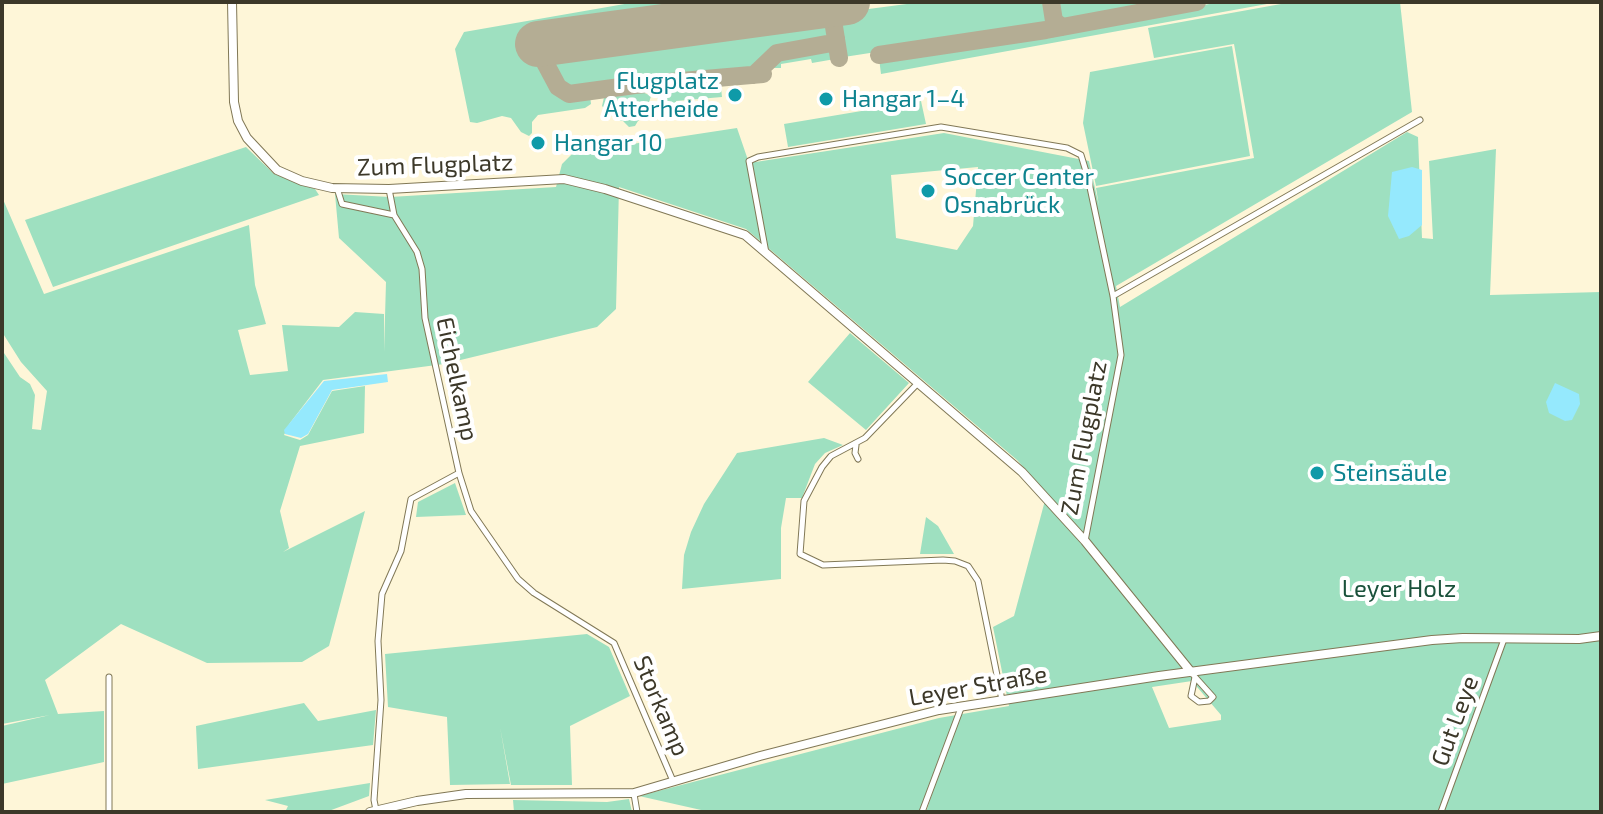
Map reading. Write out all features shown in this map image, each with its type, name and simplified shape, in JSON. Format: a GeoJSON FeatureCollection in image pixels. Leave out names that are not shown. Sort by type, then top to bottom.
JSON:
{"type":"FeatureCollection","features":[{"type":"Feature","properties":{"kind":"street","name":"Zum Flugplatz"},"geometry":{"type":"LineString","coordinates":[[232,2],[234,102],[238,121],[247,138],[277,170],[302,181],[337,188],[389,189],[564,179],[605,189],[745,235],[1002,452],[1085,541],[1193,675]]}},
{"type":"Feature","properties":{"kind":"street"},"geometry":{"type":"LineString","coordinates":[[1113,296],[1420,120]]}},
{"type":"Feature","properties":{"kind":"street","name":"Zum Flugplatz"},"geometry":{"type":"LineString","coordinates":[[766,253],[749,161],[758,157],[941,127],[1067,148],[1081,155],[1113,296],[1121,355],[1085,541]]}},
{"type":"Feature","properties":{"kind":"street"},"geometry":{"type":"LineString","coordinates":[[337,188],[339,202],[394,215]]}},
{"type":"Feature","properties":{"kind":"street","name":"Eichelkamp"},"geometry":{"type":"LineString","coordinates":[[373,811],[381,700],[378,641],[382,594],[401,551],[411,499],[459,473],[425,318],[422,269],[417,252],[394,215],[389,189]]}},
{"type":"Feature","properties":{"kind":"street"},"geometry":{"type":"LineString","coordinates":[[858,459],[855,447],[918,383]]}},
{"type":"Feature","properties":{"kind":"street"},"geometry":{"type":"LineString","coordinates":[[859,442],[831,456],[816,477],[804,501],[800,554],[823,565],[943,560],[968,566],[978,581],[1002,700]]}},
{"type":"Feature","properties":{"kind":"street","name":"Storkamp"},"geometry":{"type":"LineString","coordinates":[[459,473],[471,511],[518,579],[534,593],[614,643],[673,782]]}},
{"type":"Feature","properties":{"kind":"street","name":"Leyer Straße"},"geometry":{"type":"LineString","coordinates":[[373,811],[466,794],[634,793],[745,760],[962,705],[1447,639],[1601,636]]}},
{"type":"Feature","properties":{"kind":"street","name":"Gut Leye"},"geometry":{"type":"LineString","coordinates":[[1441,812],[1503,642]]}},
{"type":"Feature","properties":{"kind":"street"},"geometry":{"type":"LineString","coordinates":[[1193,675],[1213,697],[1209,701],[1199,702],[1191,696],[1193,675]]}},
{"type":"Feature","properties":{"kind":"street"},"geometry":{"type":"LineString","coordinates":[[109,677],[109,812]]}},
{"type":"Feature","properties":{"kind":"street"},"geometry":{"type":"LineString","coordinates":[[922,812],[962,705]]}},
{"type":"Feature","properties":{"kind":"street"},"geometry":{"type":"LineString","coordinates":[[634,793],[637,812]]}},
{"type":"Feature","properties":{"kind":"green space"},"geometry":{"type":"Polygon","coordinates":[[[636,2],[773,2],[523,36],[525,58],[542,64],[556,90],[569,98],[590,96],[591,104],[585,108],[538,115],[532,122],[529,136],[521,132],[511,118],[502,116],[470,122],[455,49],[464,32],[636,2]]]}},
{"type":"Feature","properties":{"kind":"green space"},"geometry":{"type":"Polygon","coordinates":[[[922,2],[1047,2],[1049,13],[1044,24],[1038,27],[844,57],[838,13],[922,2]]]}},
{"type":"Feature","properties":{"kind":"green space"},"geometry":{"type":"Polygon","coordinates":[[[1055,2],[1179,2],[1063,23],[1057,17],[1055,2]]]}},
{"type":"Feature","properties":{"kind":"green space"},"geometry":{"type":"Polygon","coordinates":[[[1220,2],[1278,2],[881,74],[879,58],[1055,33],[1220,2]]]}},
{"type":"Feature","properties":{"kind":"green space","name":"Leyer Holz"},"geometry":{"type":"Polygon","coordinates":[[[1292,2],[1400,2],[1412,112],[1116,286],[1120,307],[1407,132],[1418,137],[1422,238],[1433,239],[1429,161],[1496,149],[1490,295],[1601,292],[1601,812],[926,812],[933,791],[921,812],[710,812],[639,796],[939,718],[1009,706],[993,627],[1014,616],[1047,493],[1017,460],[746,229],[619,187],[616,309],[597,327],[444,364],[323,380],[290,423],[284,435],[300,440],[308,435],[332,391],[365,386],[364,433],[300,446],[280,511],[289,548],[283,552],[365,511],[329,646],[302,662],[207,663],[121,624],[45,680],[58,714],[104,711],[104,762],[2,784],[2,726],[50,715],[2,724],[2,350],[20,377],[30,384],[35,395],[32,429],[41,430],[47,391],[21,362],[2,332],[2,197],[44,294],[249,225],[255,285],[266,324],[238,330],[250,375],[288,371],[282,325],[339,327],[355,312],[384,314],[384,352],[386,282],[339,238],[335,194],[390,197],[556,187],[562,164],[573,153],[737,128],[749,163],[944,133],[1089,161],[1099,206],[1096,188],[1254,158],[1234,44],[1154,58],[1148,28],[1292,2]],[[978,167],[891,175],[896,238],[957,250],[973,226],[978,167]],[[1192,681],[1152,687],[1169,728],[1221,720],[1221,715],[1192,681]]]}},
{"type":"Feature","properties":{"kind":"green space"},"geometry":{"type":"Polygon","coordinates":[[[827,15],[831,35],[827,39],[775,51],[753,71],[660,80],[658,77],[629,79],[629,82],[570,90],[561,84],[546,57],[549,53],[827,15]]]}},
{"type":"Feature","properties":{"kind":"green space"},"geometry":{"type":"Polygon","coordinates":[[[1232,46],[1250,156],[1096,186],[1083,123],[1090,72],[1232,46]]]}},
{"type":"Feature","properties":{"kind":"green space"},"geometry":{"type":"Polygon","coordinates":[[[823,47],[833,49],[835,59],[812,63],[811,59],[781,64],[781,68],[767,68],[778,56],[823,47]]]}},
{"type":"Feature","properties":{"kind":"green space"},"geometry":{"type":"Polygon","coordinates":[[[717,83],[722,97],[676,101],[676,109],[664,110],[656,95],[668,87],[717,83]]]}},
{"type":"Feature","properties":{"kind":"green space"},"geometry":{"type":"Polygon","coordinates":[[[636,89],[651,96],[645,116],[635,126],[629,127],[623,121],[616,120],[602,106],[605,93],[636,89]]]}},
{"type":"Feature","properties":{"kind":"green space"},"geometry":{"type":"Polygon","coordinates":[[[921,101],[926,124],[788,147],[784,124],[921,101]]]}},
{"type":"Feature","properties":{"kind":"green space"},"geometry":{"type":"Polygon","coordinates":[[[246,147],[274,174],[315,189],[319,195],[53,287],[25,220],[246,147]]]}},
{"type":"Feature","properties":{"kind":"green space"},"geometry":{"type":"Polygon","coordinates":[[[850,333],[909,383],[866,430],[808,382],[850,333]]]}},
{"type":"Feature","properties":{"kind":"green space"},"geometry":{"type":"Polygon","coordinates":[[[824,438],[843,445],[825,453],[815,464],[802,498],[786,498],[781,528],[781,579],[682,589],[684,555],[691,532],[704,504],[737,453],[824,438]]]}},
{"type":"Feature","properties":{"kind":"green space"},"geometry":{"type":"Polygon","coordinates":[[[455,483],[466,515],[416,517],[418,502],[455,483]]]}},
{"type":"Feature","properties":{"kind":"green space"},"geometry":{"type":"Polygon","coordinates":[[[926,517],[938,526],[954,554],[920,554],[926,517]]]}},
{"type":"Feature","properties":{"kind":"green space"},"geometry":{"type":"Polygon","coordinates":[[[587,634],[609,647],[630,696],[570,726],[572,785],[511,785],[500,727],[510,784],[450,785],[447,717],[388,707],[385,654],[587,634]]]}},
{"type":"Feature","properties":{"kind":"green space"},"geometry":{"type":"Polygon","coordinates":[[[304,703],[318,721],[376,710],[373,745],[198,769],[196,726],[304,703]]]}},
{"type":"Feature","properties":{"kind":"green space"},"geometry":{"type":"Polygon","coordinates":[[[370,783],[369,796],[326,812],[285,812],[288,806],[265,800],[370,783]]]}},
{"type":"Feature","properties":{"kind":"green space"},"geometry":{"type":"Polygon","coordinates":[[[629,799],[632,812],[514,812],[513,800],[607,802],[629,799]]]}},
{"type":"Feature","properties":{"kind":"water"},"geometry":{"type":"Polygon","coordinates":[[[1412,167],[1422,170],[1422,225],[1409,236],[1399,239],[1388,216],[1392,172],[1412,167]]]}},
{"type":"Feature","properties":{"kind":"water"},"geometry":{"type":"Polygon","coordinates":[[[387,374],[388,382],[332,390],[308,434],[301,438],[285,434],[284,430],[324,381],[387,374]]]}},
{"type":"Feature","properties":{"kind":"water"},"geometry":{"type":"Polygon","coordinates":[[[1555,383],[1579,394],[1580,404],[1572,420],[1565,421],[1549,413],[1546,402],[1555,383]]]}},
{"type":"Feature","properties":{"kind":"taxiway"},"geometry":{"type":"LineString","coordinates":[[1051,2],[1054,21],[1062,27]]}},
{"type":"Feature","properties":{"kind":"taxiway"},"geometry":{"type":"LineString","coordinates":[[879,55],[1046,30],[1197,2]]}},
{"type":"Feature","properties":{"kind":"taxiway"},"geometry":{"type":"LineString","coordinates":[[817,6],[827,8],[832,14],[839,58]]}},
{"type":"Feature","properties":{"kind":"taxiway"},"geometry":{"type":"LineString","coordinates":[[754,75],[777,53],[832,43],[836,38]]}},
{"type":"Feature","properties":{"kind":"taxiway"},"geometry":{"type":"LineString","coordinates":[[538,44],[558,87],[569,94],[763,74]]}},
{"type":"Feature","properties":{"kind":"runway"},"geometry":{"type":"LineString","coordinates":[[538,44],[847,2]]}},
{"type":"Feature","properties":{"kind":"place","name":"Flugplatz Atterheide"},"geometry":{"type":"Point","coordinates":[735,95]}},
{"type":"Feature","properties":{"kind":"place","name":"Hangar 1–4"},"geometry":{"type":"Point","coordinates":[826,99]}},
{"type":"Feature","properties":{"kind":"place","name":"Hangar 10"},"geometry":{"type":"Point","coordinates":[538,143]}},
{"type":"Feature","properties":{"kind":"place","name":"Soccer Center Osnabrück"},"geometry":{"type":"Point","coordinates":[928,191]}},
{"type":"Feature","properties":{"kind":"place","name":"Steinsäule"},"geometry":{"type":"Point","coordinates":[1317,473]}}]}
